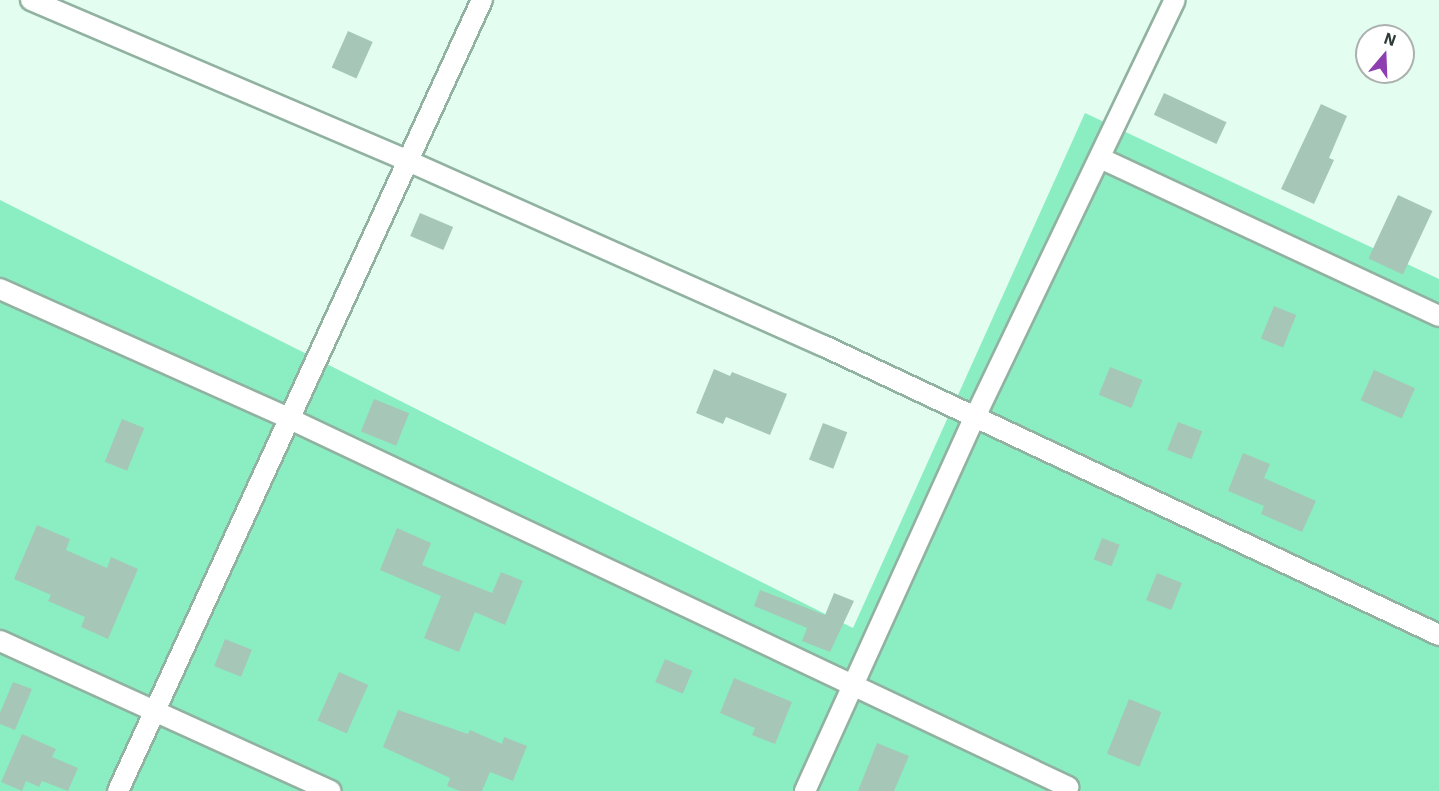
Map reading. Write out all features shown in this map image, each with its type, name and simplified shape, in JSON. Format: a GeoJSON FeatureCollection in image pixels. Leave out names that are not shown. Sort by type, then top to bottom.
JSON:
{"type":"FeatureCollection","features":[{"type":"Feature","properties":{"kind":"street"},"geometry":{"type":"LineString","coordinates":[[31,0],[408,161],[975,417],[1439,635]]}},
{"type":"Feature","properties":{"kind":"street"},"geometry":{"type":"LineString","coordinates":[[118,791],[482,0]]}},
{"type":"Feature","properties":{"kind":"street"},"geometry":{"type":"LineString","coordinates":[[805,791],[975,417],[1175,0]]}},
{"type":"Feature","properties":{"kind":"street"},"geometry":{"type":"LineString","coordinates":[[1100,158],[1439,316]]}},
{"type":"Feature","properties":{"kind":"street"},"geometry":{"type":"LineString","coordinates":[[0,289],[290,419],[1068,787]]}},
{"type":"Feature","properties":{"kind":"street"},"geometry":{"type":"LineString","coordinates":[[0,641],[331,791]]}},
{"type":"Feature","properties":{"kind":"green space"},"geometry":{"type":"Polygon","coordinates":[[[1085,113],[1439,279],[1439,791],[0,791],[0,200],[853,628],[1085,113]]]}},
{"type":"Feature","properties":{"kind":"building"},"geometry":{"type":"Polygon","coordinates":[[[348,31],[373,42],[356,79],[332,68],[348,31]]]}},
{"type":"Feature","properties":{"kind":"building"},"geometry":{"type":"Polygon","coordinates":[[[1164,93],[1227,122],[1216,144],[1154,115],[1164,93]]]}},
{"type":"Feature","properties":{"kind":"building"},"geometry":{"type":"Polygon","coordinates":[[[1321,104],[1347,116],[1329,158],[1334,160],[1314,204],[1281,189],[1321,104]]]}},
{"type":"Feature","properties":{"kind":"building"},"geometry":{"type":"Polygon","coordinates":[[[1398,195],[1432,211],[1403,275],[1368,258],[1398,195]]]}},
{"type":"Feature","properties":{"kind":"building"},"geometry":{"type":"Polygon","coordinates":[[[420,213],[453,227],[443,250],[410,236],[420,213]]]}},
{"type":"Feature","properties":{"kind":"building"},"geometry":{"type":"Polygon","coordinates":[[[1274,306],[1296,315],[1283,347],[1261,338],[1274,306]]]}},
{"type":"Feature","properties":{"kind":"building"},"geometry":{"type":"Polygon","coordinates":[[[1110,367],[1142,380],[1131,408],[1099,395],[1110,367]]]}},
{"type":"Feature","properties":{"kind":"building"},"geometry":{"type":"Polygon","coordinates":[[[714,369],[730,376],[732,372],[787,394],[770,435],[726,417],[723,424],[696,413],[714,369]]]}},
{"type":"Feature","properties":{"kind":"building"},"geometry":{"type":"Polygon","coordinates":[[[1374,370],[1415,388],[1402,418],[1361,400],[1374,370]]]}},
{"type":"Feature","properties":{"kind":"building"},"geometry":{"type":"Polygon","coordinates":[[[374,399],[409,413],[396,446],[361,431],[374,399]]]}},
{"type":"Feature","properties":{"kind":"building"},"geometry":{"type":"Polygon","coordinates":[[[122,419],[144,428],[127,471],[105,462],[122,419]]]}},
{"type":"Feature","properties":{"kind":"building"},"geometry":{"type":"Polygon","coordinates":[[[1178,422],[1202,431],[1192,459],[1167,450],[1178,422]]]}},
{"type":"Feature","properties":{"kind":"building"},"geometry":{"type":"Polygon","coordinates":[[[823,423],[847,432],[833,469],[809,459],[823,423]]]}},
{"type":"Feature","properties":{"kind":"building"},"geometry":{"type":"Polygon","coordinates":[[[1243,453],[1270,464],[1264,478],[1316,501],[1302,532],[1261,514],[1264,506],[1228,491],[1243,453]]]}},
{"type":"Feature","properties":{"kind":"building"},"geometry":{"type":"Polygon","coordinates":[[[37,525],[70,539],[66,550],[107,568],[111,557],[138,569],[108,639],[81,627],[85,617],[48,601],[51,595],[14,579],[37,525]]]}},
{"type":"Feature","properties":{"kind":"building"},"geometry":{"type":"Polygon","coordinates":[[[397,528],[431,543],[422,565],[492,593],[501,572],[523,581],[505,625],[475,612],[459,652],[424,638],[441,596],[380,570],[397,528]]]}},
{"type":"Feature","properties":{"kind":"building"},"geometry":{"type":"Polygon","coordinates":[[[1102,538],[1120,545],[1111,566],[1094,559],[1102,538]]]}},
{"type":"Feature","properties":{"kind":"building"},"geometry":{"type":"Polygon","coordinates":[[[1157,573],[1182,583],[1171,610],[1146,600],[1157,573]]]}},
{"type":"Feature","properties":{"kind":"building"},"geometry":{"type":"Polygon","coordinates":[[[760,590],[825,615],[834,593],[854,601],[830,652],[802,641],[807,628],[754,606],[760,590]]]}},
{"type":"Feature","properties":{"kind":"building"},"geometry":{"type":"Polygon","coordinates":[[[225,639],[252,650],[241,677],[214,666],[225,639]]]}},
{"type":"Feature","properties":{"kind":"building"},"geometry":{"type":"Polygon","coordinates":[[[665,659],[693,671],[683,694],[655,682],[665,659]]]}},
{"type":"Feature","properties":{"kind":"building"},"geometry":{"type":"Polygon","coordinates":[[[339,672],[368,685],[347,733],[317,720],[339,672]]]}},
{"type":"Feature","properties":{"kind":"building"},"geometry":{"type":"Polygon","coordinates":[[[734,678],[792,702],[775,744],[752,735],[755,728],[720,713],[734,678]]]}},
{"type":"Feature","properties":{"kind":"building"},"geometry":{"type":"Polygon","coordinates":[[[13,682],[32,689],[15,730],[0,724],[0,713],[13,682]]]}},
{"type":"Feature","properties":{"kind":"building"},"geometry":{"type":"Polygon","coordinates":[[[1129,699],[1161,712],[1139,767],[1107,754],[1129,699]]]}},
{"type":"Feature","properties":{"kind":"building"},"geometry":{"type":"Polygon","coordinates":[[[398,710],[468,734],[470,730],[502,744],[504,737],[527,746],[513,781],[490,772],[482,791],[460,791],[447,786],[450,778],[383,747],[398,710]]]}},
{"type":"Feature","properties":{"kind":"building"},"geometry":{"type":"Polygon","coordinates":[[[22,734],[56,749],[52,757],[78,768],[68,791],[42,781],[39,787],[26,781],[22,791],[1,782],[22,734]]]}},
{"type":"Feature","properties":{"kind":"building"},"geometry":{"type":"Polygon","coordinates":[[[877,743],[909,756],[894,791],[858,791],[877,743]]]}}]}
